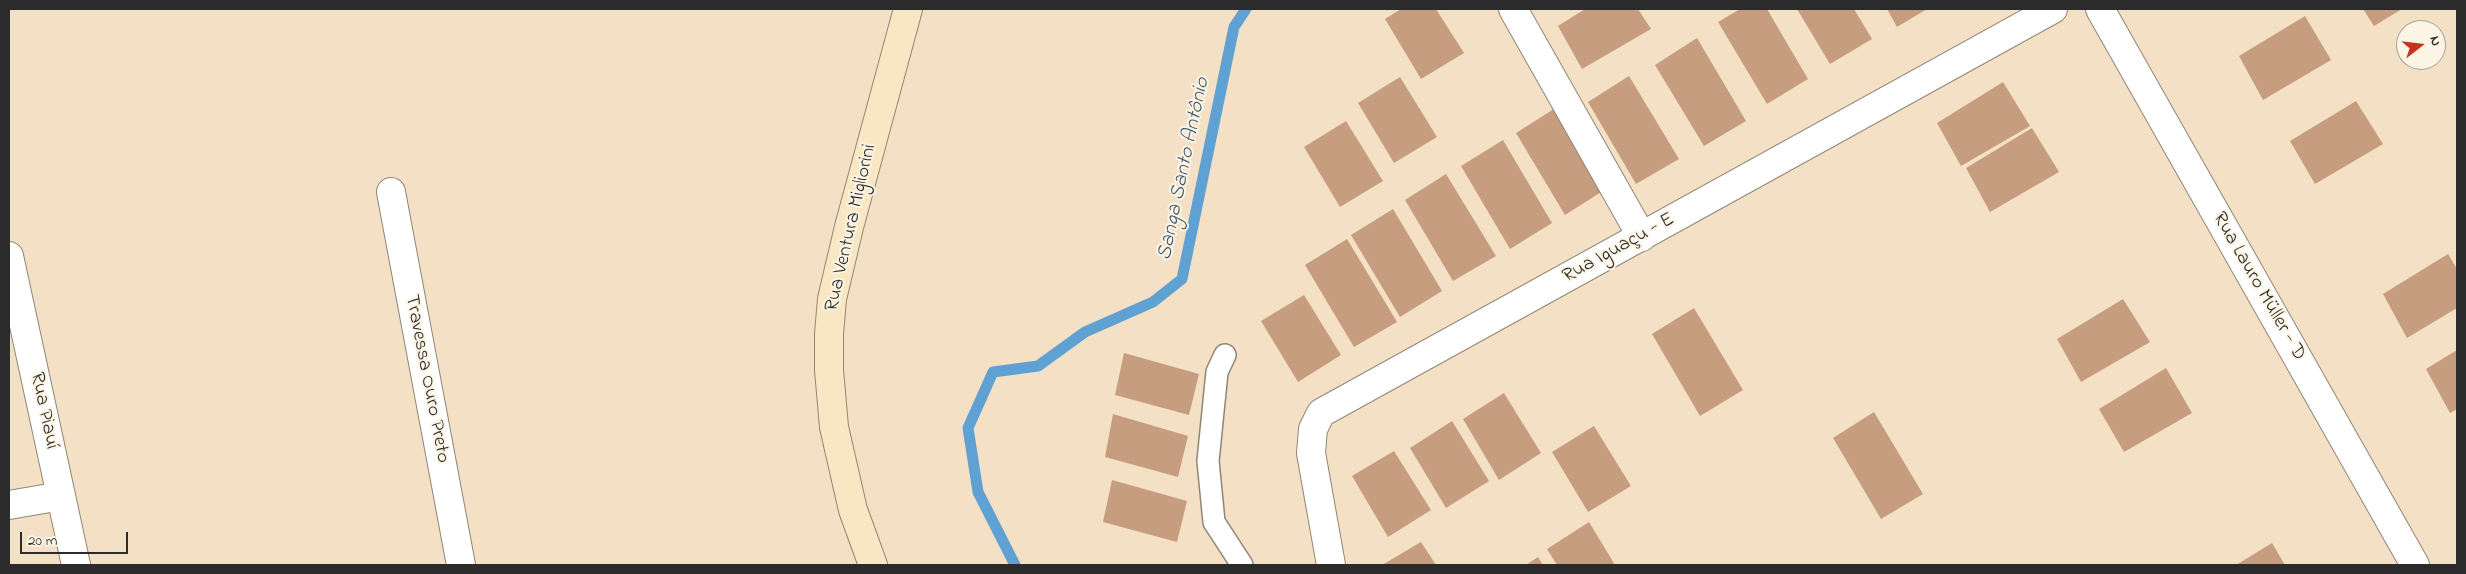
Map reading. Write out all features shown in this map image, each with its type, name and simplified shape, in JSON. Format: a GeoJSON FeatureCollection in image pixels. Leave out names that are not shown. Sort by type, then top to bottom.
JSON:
{"type":"FeatureCollection","features":[{"type":"Feature","properties":{"kind":"street","name":"Rua Ventura Migliorini"},"geometry":{"type":"LineString","coordinates":[[873,565],[854,510],[834,427],[829,370],[829,334],[832,299],[847,236],[908,9]]}},
{"type":"Feature","properties":{"kind":"street"},"geometry":{"type":"LineString","coordinates":[[1513,9],[1642,237]]}},
{"type":"Feature","properties":{"kind":"street","name":"Rua Iguaçu - E"},"geometry":{"type":"LineString","coordinates":[[1331,565],[1311,453],[1313,429],[1321,413],[2053,9]]}},
{"type":"Feature","properties":{"kind":"street","name":"Rua Lauro Müller - D"},"geometry":{"type":"LineString","coordinates":[[2100,9],[2415,565]]}},
{"type":"Feature","properties":{"kind":"street","name":"Travessa Ouro Preto"},"geometry":{"type":"LineString","coordinates":[[391,192],[461,565]]}},
{"type":"Feature","properties":{"kind":"street","name":"Rua Piauí"},"geometry":{"type":"LineString","coordinates":[[9,256],[76,565]]}},
{"type":"Feature","properties":{"kind":"street"},"geometry":{"type":"LineString","coordinates":[[9,505],[61,496]]}},
{"type":"Feature","properties":{"kind":"lane"},"geometry":{"type":"LineString","coordinates":[[1225,355],[1217,372],[1208,461],[1214,522],[1242,565]]}},
{"type":"Feature","properties":{"kind":"building"},"geometry":{"type":"Polygon","coordinates":[[[1401,9],[1436,9],[1464,53],[1421,79],[1385,19],[1401,9]]]}},
{"type":"Feature","properties":{"kind":"building"},"geometry":{"type":"Polygon","coordinates":[[[1585,9],[1638,9],[1651,29],[1582,69],[1558,26],[1585,9]]]}},
{"type":"Feature","properties":{"kind":"building"},"geometry":{"type":"Polygon","coordinates":[[[1740,9],[1767,9],[1808,79],[1767,104],[1718,22],[1740,9]]]}},
{"type":"Feature","properties":{"kind":"building"},"geometry":{"type":"Polygon","coordinates":[[[1797,9],[1854,9],[1872,39],[1830,64],[1797,9]]]}},
{"type":"Feature","properties":{"kind":"building"},"geometry":{"type":"Polygon","coordinates":[[[1887,9],[1927,9],[1897,27],[1887,9]]]}},
{"type":"Feature","properties":{"kind":"building"},"geometry":{"type":"Polygon","coordinates":[[[2363,9],[2402,9],[2374,26],[2363,9]]]}},
{"type":"Feature","properties":{"kind":"building"},"geometry":{"type":"Polygon","coordinates":[[[2305,16],[2331,60],[2263,100],[2239,56],[2305,16]]]}},
{"type":"Feature","properties":{"kind":"building"},"geometry":{"type":"Polygon","coordinates":[[[1697,38],[1746,121],[1704,146],[1655,65],[1697,38]]]}},
{"type":"Feature","properties":{"kind":"building"},"geometry":{"type":"Polygon","coordinates":[[[1629,76],[1679,159],[1636,184],[1588,102],[1629,76]]]}},
{"type":"Feature","properties":{"kind":"building"},"geometry":{"type":"Polygon","coordinates":[[[1400,77],[1437,137],[1394,163],[1358,103],[1400,77]]]}},
{"type":"Feature","properties":{"kind":"building"},"geometry":{"type":"Polygon","coordinates":[[[2003,82],[2030,126],[1961,166],[1937,123],[2003,82]]]}},
{"type":"Feature","properties":{"kind":"building"},"geometry":{"type":"Polygon","coordinates":[[[2356,101],[2383,144],[2315,184],[2290,141],[2356,101]]]}},
{"type":"Feature","properties":{"kind":"building"},"geometry":{"type":"Polygon","coordinates":[[[1557,107],[1606,189],[1565,215],[1516,133],[1557,107]]]}},
{"type":"Feature","properties":{"kind":"building"},"geometry":{"type":"Polygon","coordinates":[[[1346,121],[1383,181],[1340,207],[1304,147],[1346,121]]]}},
{"type":"Feature","properties":{"kind":"building"},"geometry":{"type":"Polygon","coordinates":[[[2032,128],[2059,172],[1990,212],[1966,168],[2032,128]]]}},
{"type":"Feature","properties":{"kind":"building"},"geometry":{"type":"Polygon","coordinates":[[[1503,140],[1552,223],[1510,249],[1461,166],[1503,140]]]}},
{"type":"Feature","properties":{"kind":"building"},"geometry":{"type":"Polygon","coordinates":[[[1446,174],[1496,256],[1453,281],[1405,200],[1446,174]]]}},
{"type":"Feature","properties":{"kind":"building"},"geometry":{"type":"Polygon","coordinates":[[[1393,209],[1442,291],[1400,317],[1351,235],[1393,209]]]}},
{"type":"Feature","properties":{"kind":"building"},"geometry":{"type":"Polygon","coordinates":[[[1347,239],[1397,322],[1354,347],[1305,265],[1347,239]]]}},
{"type":"Feature","properties":{"kind":"building"},"geometry":{"type":"Polygon","coordinates":[[[2448,254],[2457,269],[2457,308],[2407,338],[2383,294],[2448,254]]]}},
{"type":"Feature","properties":{"kind":"building"},"geometry":{"type":"Polygon","coordinates":[[[1304,295],[1341,355],[1298,382],[1261,321],[1304,295]]]}},
{"type":"Feature","properties":{"kind":"building"},"geometry":{"type":"Polygon","coordinates":[[[2123,299],[2150,342],[2081,382],[2057,339],[2123,299]]]}},
{"type":"Feature","properties":{"kind":"building"},"geometry":{"type":"Polygon","coordinates":[[[1694,308],[1743,390],[1700,416],[1652,334],[1694,308]]]}},
{"type":"Feature","properties":{"kind":"building"},"geometry":{"type":"Polygon","coordinates":[[[2457,350],[2457,409],[2450,413],[2426,369],[2457,350]]]}},
{"type":"Feature","properties":{"kind":"building"},"geometry":{"type":"Polygon","coordinates":[[[1124,353],[1199,374],[1189,415],[1115,395],[1124,353]]]}},
{"type":"Feature","properties":{"kind":"building"},"geometry":{"type":"Polygon","coordinates":[[[2166,368],[2192,413],[2124,452],[2099,409],[2166,368]]]}},
{"type":"Feature","properties":{"kind":"building"},"geometry":{"type":"Polygon","coordinates":[[[1504,393],[1541,453],[1499,480],[1463,419],[1504,393]]]}},
{"type":"Feature","properties":{"kind":"building"},"geometry":{"type":"Polygon","coordinates":[[[1874,412],[1923,494],[1881,519],[1833,438],[1874,412]]]}},
{"type":"Feature","properties":{"kind":"building"},"geometry":{"type":"Polygon","coordinates":[[[1113,414],[1188,436],[1178,477],[1105,457],[1113,414]]]}},
{"type":"Feature","properties":{"kind":"building"},"geometry":{"type":"Polygon","coordinates":[[[1452,421],[1489,481],[1446,508],[1410,448],[1452,421]]]}},
{"type":"Feature","properties":{"kind":"building"},"geometry":{"type":"Polygon","coordinates":[[[1594,426],[1631,486],[1588,512],[1552,452],[1594,426]]]}},
{"type":"Feature","properties":{"kind":"building"},"geometry":{"type":"Polygon","coordinates":[[[1394,451],[1431,510],[1388,537],[1352,476],[1394,451]]]}},
{"type":"Feature","properties":{"kind":"building"},"geometry":{"type":"Polygon","coordinates":[[[1112,480],[1187,501],[1177,542],[1103,522],[1112,480]]]}},
{"type":"Feature","properties":{"kind":"building"},"geometry":{"type":"Polygon","coordinates":[[[1589,522],[1615,565],[1557,565],[1547,549],[1589,522]]]}},
{"type":"Feature","properties":{"kind":"building"},"geometry":{"type":"Polygon","coordinates":[[[1421,542],[1436,565],[1382,565],[1421,542]]]}},
{"type":"Feature","properties":{"kind":"building"},"geometry":{"type":"Polygon","coordinates":[[[2272,543],[2285,565],[2236,565],[2272,543]]]}},
{"type":"Feature","properties":{"kind":"building"},"geometry":{"type":"Polygon","coordinates":[[[1538,557],[1543,565],[1526,565],[1538,557]]]}},
{"type":"Feature","properties":{"kind":"waterway","name":"Sanga Santo Antônio"},"geometry":{"type":"LineString","coordinates":[[1015,565],[978,492],[968,428],[993,372],[1038,366],[1085,332],[1153,302],[1182,279],[1234,27],[1246,9]]}}]}
